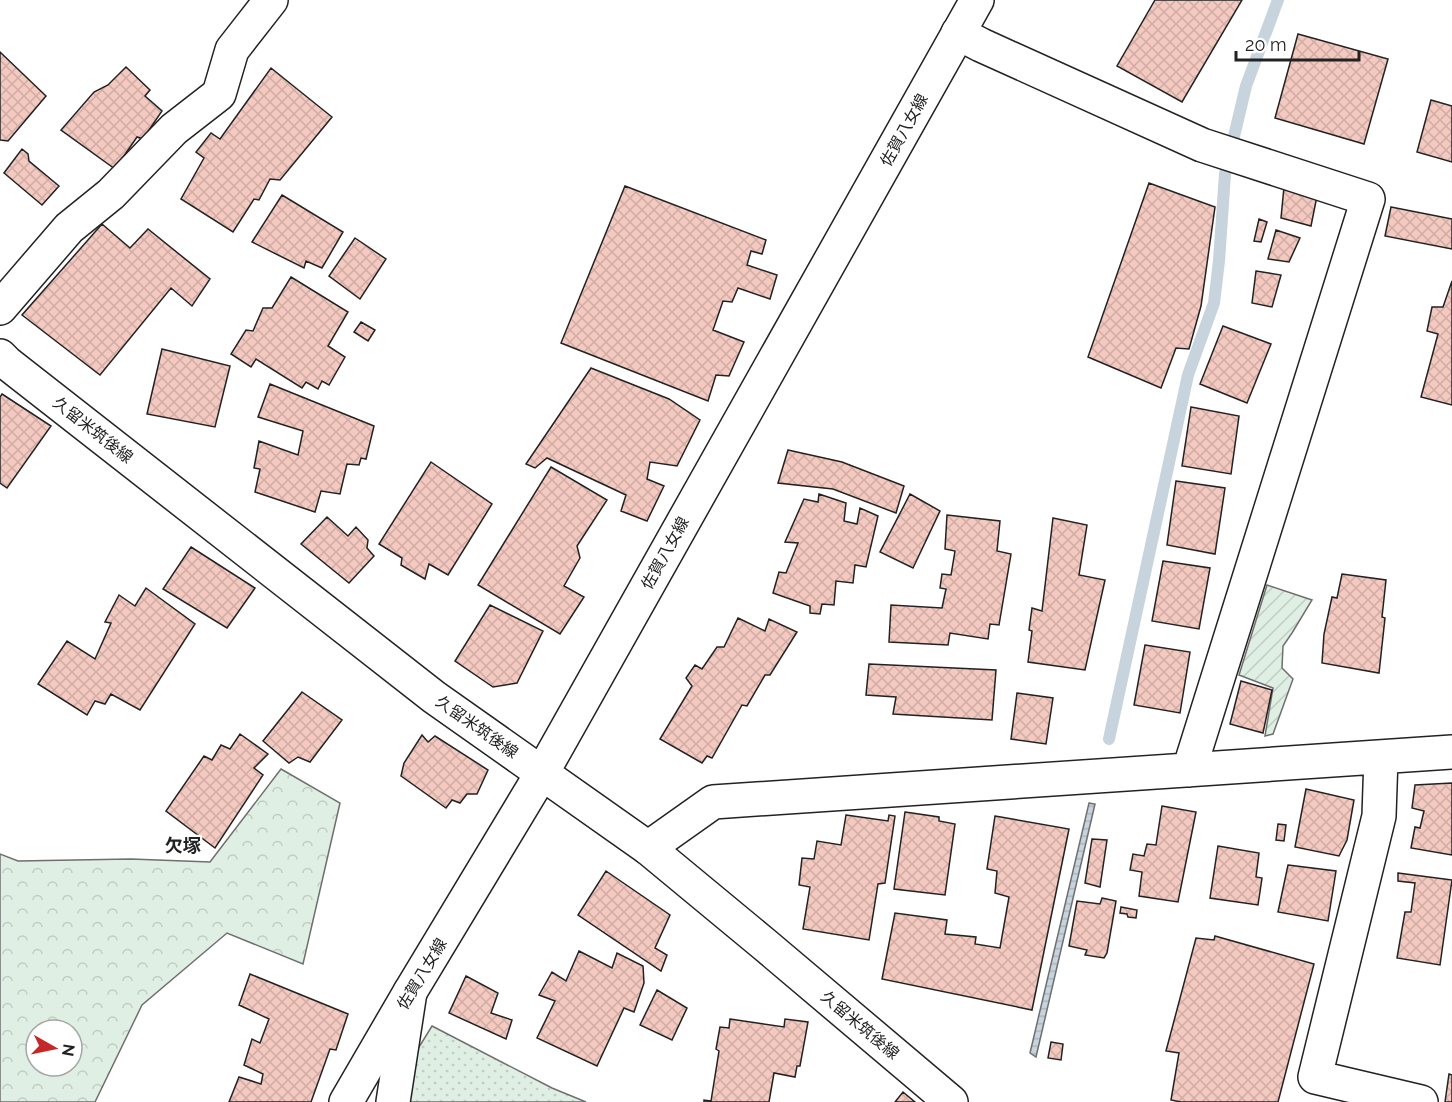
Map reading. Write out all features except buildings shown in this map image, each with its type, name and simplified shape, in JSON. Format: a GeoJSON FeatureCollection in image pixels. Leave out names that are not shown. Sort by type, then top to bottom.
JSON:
{"type":"FeatureCollection","features":[{"type":"Feature","properties":{"kind":"street"},"geometry":{"type":"LineString","coordinates":[[0,308],[69,228],[111,195],[174,129],[219,94],[232,50],[271,0]]}},
{"type":"Feature","properties":{"kind":"street","name":"佐賀八女線"},"geometry":{"type":"LineString","coordinates":[[346,1102],[542,773],[977,0]]}},
{"type":"Feature","properties":{"kind":"street"},"geometry":{"type":"LineString","coordinates":[[958,33],[1202,145],[1368,200],[1189,770]]}},
{"type":"Feature","properties":{"kind":"street","name":"久留米筑後線"},"geometry":{"type":"LineString","coordinates":[[2,363],[435,697],[648,848],[951,1102]]}},
{"type":"Feature","properties":{"kind":"street"},"geometry":{"type":"LineString","coordinates":[[648,848],[713,802],[1452,752]]}},
{"type":"Feature","properties":{"kind":"street"},"geometry":{"type":"LineString","coordinates":[[1381,757],[1379,816],[1315,1077],[1421,1102]]}},
{"type":"Feature","properties":{"kind":"street"},"geometry":{"type":"LineString","coordinates":[[393,1102],[410,992]]}},
{"type":"Feature","properties":{"kind":"green space"},"geometry":{"type":"Polygon","coordinates":[[[1267,585],[1312,600],[1283,646],[1282,668],[1293,679],[1273,734],[1265,736],[1273,688],[1239,675],[1267,585]]]}},
{"type":"Feature","properties":{"kind":"green space"},"geometry":{"type":"Polygon","coordinates":[[[281,769],[340,803],[303,964],[227,933],[142,1005],[95,1102],[0,1102],[0,854],[18,861],[131,859],[210,862],[281,769]]]}},
{"type":"Feature","properties":{"kind":"green space"},"geometry":{"type":"Polygon","coordinates":[[[432,1026],[552,1088],[586,1102],[404,1102],[411,1060],[432,1026]]]}},
{"type":"Feature","properties":{"kind":"shaded area"},"geometry":{"type":"Polygon","coordinates":[[[1089,803],[1095,804],[1036,1057],[1030,1053],[1089,803]]]}},
{"type":"Feature","properties":{"kind":"waterway"},"geometry":{"type":"LineString","coordinates":[[1109,739],[1188,375],[1214,303],[1225,174],[1246,86],[1278,0]]}},
{"type":"Feature","properties":{"kind":"district","name":"欠塚"},"geometry":{"type":"Point","coordinates":[183,845]}}]}
